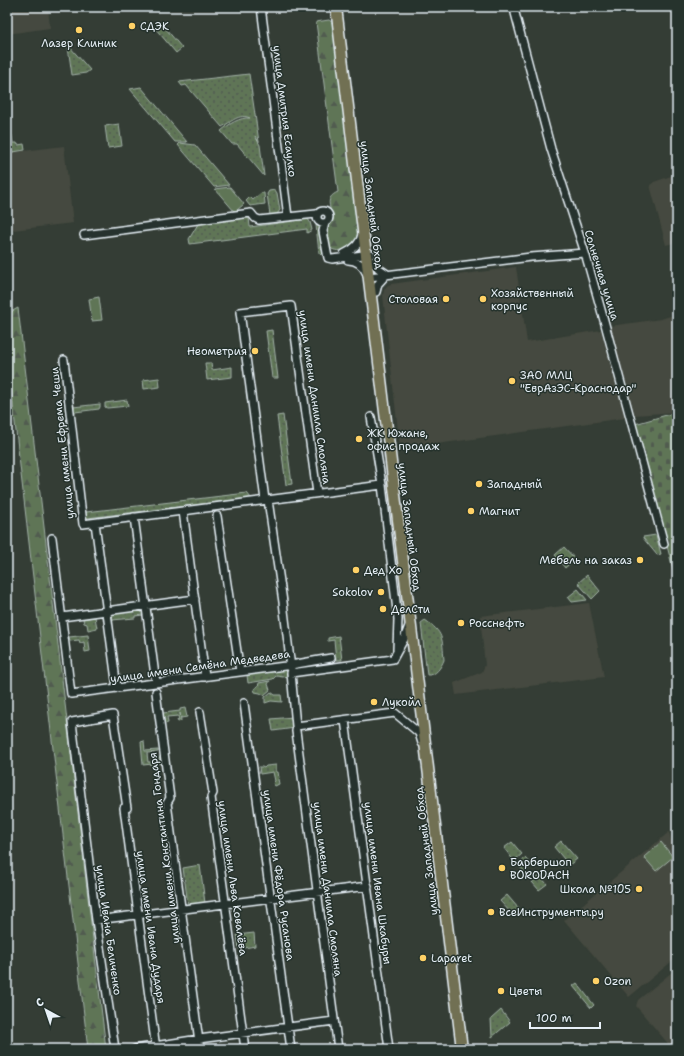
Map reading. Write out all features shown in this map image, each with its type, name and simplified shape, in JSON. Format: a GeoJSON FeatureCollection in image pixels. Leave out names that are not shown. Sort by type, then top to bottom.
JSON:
{"type":"FeatureCollection","features":[{"type":"Feature","properties":{"kind":"highway","name":"улица Западный Обход"},"geometry":{"type":"LineString","coordinates":[[336,7],[362,226],[369,254]]}},
{"type":"Feature","properties":{"kind":"highway","name":"улица Западный Обход"},"geometry":{"type":"LineString","coordinates":[[341,7],[369,254],[396,517],[462,1049]]}},
{"type":"Feature","properties":{"kind":"highway","name":"улица Западный Обход"},"geometry":{"type":"LineString","coordinates":[[371,278],[376,292],[422,690],[466,1049]]}},
{"type":"Feature","properties":{"kind":"street","name":"улица Дмитрия Есаулко"},"geometry":{"type":"LineString","coordinates":[[261,7],[288,217]]}},
{"type":"Feature","properties":{"kind":"street","name":"Солнечная улица"},"geometry":{"type":"LineString","coordinates":[[515,10],[551,148],[585,253],[664,544]]}},
{"type":"Feature","properties":{"kind":"street"},"geometry":{"type":"LineString","coordinates":[[84,236],[251,213],[259,220],[316,214],[321,210],[328,212],[329,218],[325,223],[323,231],[329,258]]}},
{"type":"Feature","properties":{"kind":"street"},"geometry":{"type":"LineString","coordinates":[[316,214],[317,221],[325,223]]}},
{"type":"Feature","properties":{"kind":"street"},"geometry":{"type":"LineString","coordinates":[[344,254],[354,248],[361,240],[362,226]]}},
{"type":"Feature","properties":{"kind":"street"},"geometry":{"type":"LineString","coordinates":[[329,258],[337,260],[353,260],[358,262],[371,278],[387,274],[524,258],[585,253]]}},
{"type":"Feature","properties":{"kind":"street"},"geometry":{"type":"LineString","coordinates":[[329,258],[344,254],[369,254]]}},
{"type":"Feature","properties":{"kind":"street"},"geometry":{"type":"LineString","coordinates":[[329,258],[369,254]]}},
{"type":"Feature","properties":{"kind":"street"},"geometry":{"type":"LineString","coordinates":[[369,254],[378,268],[387,274]]}},
{"type":"Feature","properties":{"kind":"street"},"geometry":{"type":"LineString","coordinates":[[376,292],[378,284],[387,274]]}},
{"type":"Feature","properties":{"kind":"street","name":"улица имени Даниила Смоляна"},"geometry":{"type":"LineString","coordinates":[[317,494],[291,306],[240,312],[283,602],[296,726],[345,720]]}},
{"type":"Feature","properties":{"kind":"street","name":"улица имени Ефрема Чеши"},"geometry":{"type":"LineString","coordinates":[[64,360],[83,524],[95,523]]}},
{"type":"Feature","properties":{"kind":"street"},"geometry":{"type":"LineString","coordinates":[[371,417],[382,485],[398,619],[396,652]]}},
{"type":"Feature","properties":{"kind":"street"},"geometry":{"type":"LineString","coordinates":[[117,688],[95,523],[382,485]]}},
{"type":"Feature","properties":{"kind":"street"},"geometry":{"type":"LineString","coordinates":[[183,511],[205,677]]}},
{"type":"Feature","properties":{"kind":"street"},"geometry":{"type":"LineString","coordinates":[[217,516],[240,672]]}},
{"type":"Feature","properties":{"kind":"street"},"geometry":{"type":"LineString","coordinates":[[134,517],[156,683]]}},
{"type":"Feature","properties":{"kind":"street"},"geometry":{"type":"LineString","coordinates":[[52,538],[62,617],[195,599]]}},
{"type":"Feature","properties":{"kind":"street"},"geometry":{"type":"LineString","coordinates":[[291,669],[393,659],[408,632],[408,608]]}},
{"type":"Feature","properties":{"kind":"street","name":"улица имени Семёна Медведева"},"geometry":{"type":"LineString","coordinates":[[62,617],[71,694],[240,672],[291,669],[331,658]]}},
{"type":"Feature","properties":{"kind":"street","name":"улица имени Константина Гондаря"},"geometry":{"type":"LineString","coordinates":[[156,692],[170,798],[167,803],[200,1049]]}},
{"type":"Feature","properties":{"kind":"street","name":"улица имени Фёдора Русанова"},"geometry":{"type":"LineString","coordinates":[[244,703],[291,1049]]}},
{"type":"Feature","properties":{"kind":"street","name":"улица имени Льва Ковалёва"},"geometry":{"type":"LineString","coordinates":[[200,712],[214,793],[211,797],[245,1049]]}},
{"type":"Feature","properties":{"kind":"street"},"geometry":{"type":"LineString","coordinates":[[345,720],[395,713],[419,733],[428,770]]}},
{"type":"Feature","properties":{"kind":"street","name":"улица имени Ивана Дударя"},"geometry":{"type":"LineString","coordinates":[[82,814],[72,722],[113,715],[137,915],[156,1047]]}},
{"type":"Feature","properties":{"kind":"street","name":"улица имени Ивана Шкабуры"},"geometry":{"type":"LineString","coordinates":[[345,720],[389,1049]]}},
{"type":"Feature","properties":{"kind":"street","name":"улица имени Даниила Смоляна"},"geometry":{"type":"LineString","coordinates":[[296,731],[338,1049]]}},
{"type":"Feature","properties":{"kind":"street","name":"улица Ивана Беличенко"},"geometry":{"type":"LineString","coordinates":[[82,814],[115,1049]]}},
{"type":"Feature","properties":{"kind":"street"},"geometry":{"type":"LineString","coordinates":[[96,920],[368,886]]}},
{"type":"Feature","properties":{"kind":"street"},"geometry":{"type":"LineString","coordinates":[[135,1049],[334,1021]]}},
{"type":"Feature","properties":{"kind":"shaded area"},"geometry":{"type":"Polygon","coordinates":[[[7,7],[48,7],[50,28],[7,34],[7,7]]]}},
{"type":"Feature","properties":{"kind":"shaded area"},"geometry":{"type":"Polygon","coordinates":[[[64,146],[73,223],[13,230],[7,185],[7,153],[64,146]]]}},
{"type":"Feature","properties":{"kind":"shaded area"},"geometry":{"type":"Polygon","coordinates":[[[677,174],[677,242],[666,245],[650,185],[654,182],[677,174]]]}},
{"type":"Feature","properties":{"kind":"shaded area"},"geometry":{"type":"Polygon","coordinates":[[[516,267],[527,342],[601,330],[625,418],[400,449],[383,295],[384,290],[391,284],[516,267]]]}},
{"type":"Feature","properties":{"kind":"shaded area"},"geometry":{"type":"Polygon","coordinates":[[[677,314],[677,412],[635,415],[610,326],[661,319],[677,314]]]}},
{"type":"Feature","properties":{"kind":"shaded area"},"geometry":{"type":"Polygon","coordinates":[[[589,603],[604,677],[456,695],[454,683],[482,672],[485,665],[480,616],[589,603]]]}},
{"type":"Feature","properties":{"kind":"shaded area","name":"Школа №105"},"geometry":{"type":"Polygon","coordinates":[[[669,832],[677,862],[677,957],[629,997],[564,920],[669,832]]]}},
{"type":"Feature","properties":{"kind":"shaded area"},"geometry":{"type":"Polygon","coordinates":[[[677,968],[677,1046],[671,1047],[636,1006],[638,1000],[677,968]]]}},
{"type":"Feature","properties":{"kind":"green space"},"geometry":{"type":"Polygon","coordinates":[[[329,20],[333,23],[358,234],[351,246],[342,250],[333,250],[329,247],[326,234],[331,218],[329,202],[331,197],[338,192],[316,22],[329,20]]]}},
{"type":"Feature","properties":{"kind":"green space"},"geometry":{"type":"Polygon","coordinates":[[[161,23],[182,48],[176,53],[155,28],[161,23]]]}},
{"type":"Feature","properties":{"kind":"green space"},"geometry":{"type":"Polygon","coordinates":[[[69,46],[90,70],[86,73],[72,75],[69,46]]]}},
{"type":"Feature","properties":{"kind":"green space"},"geometry":{"type":"Polygon","coordinates":[[[249,74],[259,142],[255,136],[260,145],[264,176],[237,144],[232,144],[221,131],[235,122],[250,118],[239,117],[222,127],[186,85],[182,86],[179,82],[249,74]]]}},
{"type":"Feature","properties":{"kind":"green space"},"geometry":{"type":"Polygon","coordinates":[[[141,87],[187,142],[175,142],[130,89],[141,87]]]}},
{"type":"Feature","properties":{"kind":"green space"},"geometry":{"type":"Polygon","coordinates":[[[119,124],[122,146],[108,148],[105,126],[119,124]]]}},
{"type":"Feature","properties":{"kind":"green space"},"geometry":{"type":"Polygon","coordinates":[[[7,131],[11,131],[13,143],[17,143],[18,145],[24,144],[25,150],[7,153],[7,131]]]}},
{"type":"Feature","properties":{"kind":"green space"},"geometry":{"type":"Polygon","coordinates":[[[180,143],[195,145],[229,185],[214,187],[178,145],[180,143]]]}},
{"type":"Feature","properties":{"kind":"green space"},"geometry":{"type":"Polygon","coordinates":[[[230,187],[244,204],[236,211],[234,211],[215,189],[230,187]]]}},
{"type":"Feature","properties":{"kind":"green space"},"geometry":{"type":"Polygon","coordinates":[[[275,190],[277,193],[280,210],[277,214],[270,215],[267,194],[269,191],[275,190]]]}},
{"type":"Feature","properties":{"kind":"green space"},"geometry":{"type":"Polygon","coordinates":[[[261,193],[264,193],[265,204],[250,206],[246,201],[250,197],[253,200],[261,193]]]}},
{"type":"Feature","properties":{"kind":"green space"},"geometry":{"type":"Polygon","coordinates":[[[249,217],[250,227],[308,219],[312,230],[307,233],[307,229],[190,244],[189,239],[198,224],[249,217]]]}},
{"type":"Feature","properties":{"kind":"green space"},"geometry":{"type":"Polygon","coordinates":[[[319,224],[324,252],[321,255],[319,253],[316,225],[319,224]]]}},
{"type":"Feature","properties":{"kind":"green space"},"geometry":{"type":"Polygon","coordinates":[[[99,297],[102,320],[92,321],[89,299],[99,297]]]}},
{"type":"Feature","properties":{"kind":"green space"},"geometry":{"type":"Polygon","coordinates":[[[18,308],[106,1049],[88,1049],[7,354],[7,314],[18,308]]]}},
{"type":"Feature","properties":{"kind":"green space"},"geometry":{"type":"Polygon","coordinates":[[[272,330],[278,378],[272,378],[266,331],[272,330]]]}},
{"type":"Feature","properties":{"kind":"green space"},"geometry":{"type":"Polygon","coordinates":[[[205,363],[211,363],[212,370],[232,367],[232,377],[207,380],[205,363]]]}},
{"type":"Feature","properties":{"kind":"green space"},"geometry":{"type":"Polygon","coordinates":[[[159,378],[160,387],[144,389],[143,380],[159,378]]]}},
{"type":"Feature","properties":{"kind":"green space"},"geometry":{"type":"Polygon","coordinates":[[[127,400],[128,406],[105,407],[105,403],[127,400]]]}},
{"type":"Feature","properties":{"kind":"green space"},"geometry":{"type":"Polygon","coordinates":[[[100,404],[99,409],[73,411],[73,407],[100,404]]]}},
{"type":"Feature","properties":{"kind":"green space"},"geometry":{"type":"Polygon","coordinates":[[[677,412],[677,584],[635,424],[677,412]]]}},
{"type":"Feature","properties":{"kind":"green space"},"geometry":{"type":"Polygon","coordinates":[[[283,415],[292,484],[286,485],[277,416],[283,415]]]}},
{"type":"Feature","properties":{"kind":"green space"},"geometry":{"type":"Polygon","coordinates":[[[247,493],[251,498],[87,518],[84,514],[86,512],[247,493]]]}},
{"type":"Feature","properties":{"kind":"green space"},"geometry":{"type":"Polygon","coordinates":[[[656,535],[661,554],[657,555],[643,538],[656,535]]]}},
{"type":"Feature","properties":{"kind":"green space"},"geometry":{"type":"Polygon","coordinates":[[[564,547],[575,559],[565,568],[555,555],[564,547]]]}},
{"type":"Feature","properties":{"kind":"green space"},"geometry":{"type":"Polygon","coordinates":[[[587,575],[600,591],[592,599],[578,583],[587,575]]]}},
{"type":"Feature","properties":{"kind":"green space"},"geometry":{"type":"Polygon","coordinates":[[[578,589],[587,600],[572,602],[568,597],[578,589]]]}},
{"type":"Feature","properties":{"kind":"green space"},"geometry":{"type":"Polygon","coordinates":[[[142,609],[143,615],[135,616],[135,618],[112,620],[111,613],[142,609]]]}},
{"type":"Feature","properties":{"kind":"green space"},"geometry":{"type":"Polygon","coordinates":[[[95,617],[97,628],[88,630],[87,624],[84,623],[83,619],[95,617]]]}},
{"type":"Feature","properties":{"kind":"green space"},"geometry":{"type":"Polygon","coordinates":[[[425,620],[439,633],[443,646],[444,660],[438,670],[430,675],[427,675],[421,623],[425,620]]]}},
{"type":"Feature","properties":{"kind":"green space"},"geometry":{"type":"Polygon","coordinates":[[[88,635],[90,651],[85,652],[84,642],[80,643],[79,640],[70,641],[69,637],[88,635]]]}},
{"type":"Feature","properties":{"kind":"green space"},"geometry":{"type":"Polygon","coordinates":[[[339,636],[342,660],[336,660],[334,640],[328,641],[328,638],[339,636]]]}},
{"type":"Feature","properties":{"kind":"green space"},"geometry":{"type":"Polygon","coordinates":[[[286,669],[288,676],[276,676],[273,679],[248,683],[247,675],[286,669]]]}},
{"type":"Feature","properties":{"kind":"green space"},"geometry":{"type":"Polygon","coordinates":[[[270,681],[268,684],[270,690],[264,695],[255,692],[254,689],[259,683],[270,681]]]}},
{"type":"Feature","properties":{"kind":"green space"},"geometry":{"type":"Polygon","coordinates":[[[271,692],[275,695],[281,695],[282,702],[271,701],[265,703],[265,697],[271,692]]]}},
{"type":"Feature","properties":{"kind":"green space"},"geometry":{"type":"Polygon","coordinates":[[[185,708],[187,717],[181,718],[180,713],[181,721],[178,722],[178,716],[167,717],[168,723],[164,724],[163,713],[180,711],[180,709],[185,708]]]}},
{"type":"Feature","properties":{"kind":"green space"},"geometry":{"type":"Polygon","coordinates":[[[293,717],[295,728],[273,731],[271,719],[293,717]]]}},
{"type":"Feature","properties":{"kind":"green space"},"geometry":{"type":"Polygon","coordinates":[[[144,741],[145,751],[158,750],[158,752],[147,753],[148,762],[159,762],[159,757],[161,757],[162,763],[143,765],[141,742],[144,741]]]}},
{"type":"Feature","properties":{"kind":"green space"},"geometry":{"type":"Polygon","coordinates":[[[276,765],[279,784],[275,786],[273,783],[275,781],[273,772],[260,774],[259,767],[264,768],[266,766],[276,765]]]}},
{"type":"Feature","properties":{"kind":"green space"},"geometry":{"type":"Polygon","coordinates":[[[561,841],[577,859],[569,865],[554,847],[561,841]]]}},
{"type":"Feature","properties":{"kind":"green space"},"geometry":{"type":"Polygon","coordinates":[[[512,842],[522,854],[514,861],[504,848],[512,842]]]}},
{"type":"Feature","properties":{"kind":"green space"},"geometry":{"type":"Polygon","coordinates":[[[661,842],[673,857],[656,871],[644,857],[661,842]]]}},
{"type":"Feature","properties":{"kind":"green space"},"geometry":{"type":"Polygon","coordinates":[[[525,858],[532,866],[524,872],[517,864],[525,858]]]}},
{"type":"Feature","properties":{"kind":"green space"},"geometry":{"type":"Polygon","coordinates":[[[200,865],[205,903],[188,905],[183,868],[200,865]]]}},
{"type":"Feature","properties":{"kind":"green space"},"geometry":{"type":"Polygon","coordinates":[[[540,876],[547,884],[539,890],[532,882],[540,876]]]}},
{"type":"Feature","properties":{"kind":"green space"},"geometry":{"type":"Polygon","coordinates":[[[507,895],[519,909],[512,914],[500,901],[507,895]]]}},
{"type":"Feature","properties":{"kind":"green space"},"geometry":{"type":"Polygon","coordinates":[[[254,933],[255,946],[239,949],[237,935],[254,933]]]}},
{"type":"Feature","properties":{"kind":"green space"},"geometry":{"type":"Polygon","coordinates":[[[577,983],[594,1005],[591,1008],[573,986],[577,983]]]}},
{"type":"Feature","properties":{"kind":"green space"},"geometry":{"type":"Polygon","coordinates":[[[501,1010],[510,1022],[492,1037],[491,1019],[501,1010]]]}},
{"type":"Feature","properties":{"kind":"place","name":"СДЭК"},"geometry":{"type":"Point","coordinates":[132,26]}},
{"type":"Feature","properties":{"kind":"place","name":"Лазер Клиник"},"geometry":{"type":"Point","coordinates":[79,30]}},
{"type":"Feature","properties":{"kind":"place","name":"Столовая"},"geometry":{"type":"Point","coordinates":[446,299]}},
{"type":"Feature","properties":{"kind":"place","name":"Хозяйственный корпус"},"geometry":{"type":"Point","coordinates":[483,299]}},
{"type":"Feature","properties":{"kind":"place","name":"Неометрия"},"geometry":{"type":"Point","coordinates":[255,351]}},
{"type":"Feature","properties":{"kind":"place","name":"ЗАО МЛЦ \"ЕврАзЭС-Краснодар\""},"geometry":{"type":"Point","coordinates":[512,381]}},
{"type":"Feature","properties":{"kind":"place","name":"ЖК Южане, офис продаж"},"geometry":{"type":"Point","coordinates":[359,439]}},
{"type":"Feature","properties":{"kind":"place","name":"Западный"},"geometry":{"type":"Point","coordinates":[479,484]}},
{"type":"Feature","properties":{"kind":"place","name":"Магнит"},"geometry":{"type":"Point","coordinates":[471,511]}},
{"type":"Feature","properties":{"kind":"place","name":"Мебель на заказ"},"geometry":{"type":"Point","coordinates":[640,560]}},
{"type":"Feature","properties":{"kind":"place","name":"Дед Хо"},"geometry":{"type":"Point","coordinates":[356,570]}},
{"type":"Feature","properties":{"kind":"place","name":"Sokolov"},"geometry":{"type":"Point","coordinates":[381,592]}},
{"type":"Feature","properties":{"kind":"place","name":"ДелСти"},"geometry":{"type":"Point","coordinates":[383,609]}},
{"type":"Feature","properties":{"kind":"place","name":"Росснефть"},"geometry":{"type":"Point","coordinates":[461,623]}},
{"type":"Feature","properties":{"kind":"place","name":"Лукойл"},"geometry":{"type":"Point","coordinates":[374,702]}},
{"type":"Feature","properties":{"kind":"place","name":"Барбершоп BORODACH"},"geometry":{"type":"Point","coordinates":[502,868]}},
{"type":"Feature","properties":{"kind":"place","name":"Школа №105"},"geometry":{"type":"Point","coordinates":[639,889]}},
{"type":"Feature","properties":{"kind":"place","name":"ВсеИнструменты.ру"},"geometry":{"type":"Point","coordinates":[491,912]}},
{"type":"Feature","properties":{"kind":"place","name":"Laparet"},"geometry":{"type":"Point","coordinates":[423,958]}},
{"type":"Feature","properties":{"kind":"place","name":"Ozon"},"geometry":{"type":"Point","coordinates":[596,981]}},
{"type":"Feature","properties":{"kind":"place","name":"Цветы"},"geometry":{"type":"Point","coordinates":[501,991]}}]}
